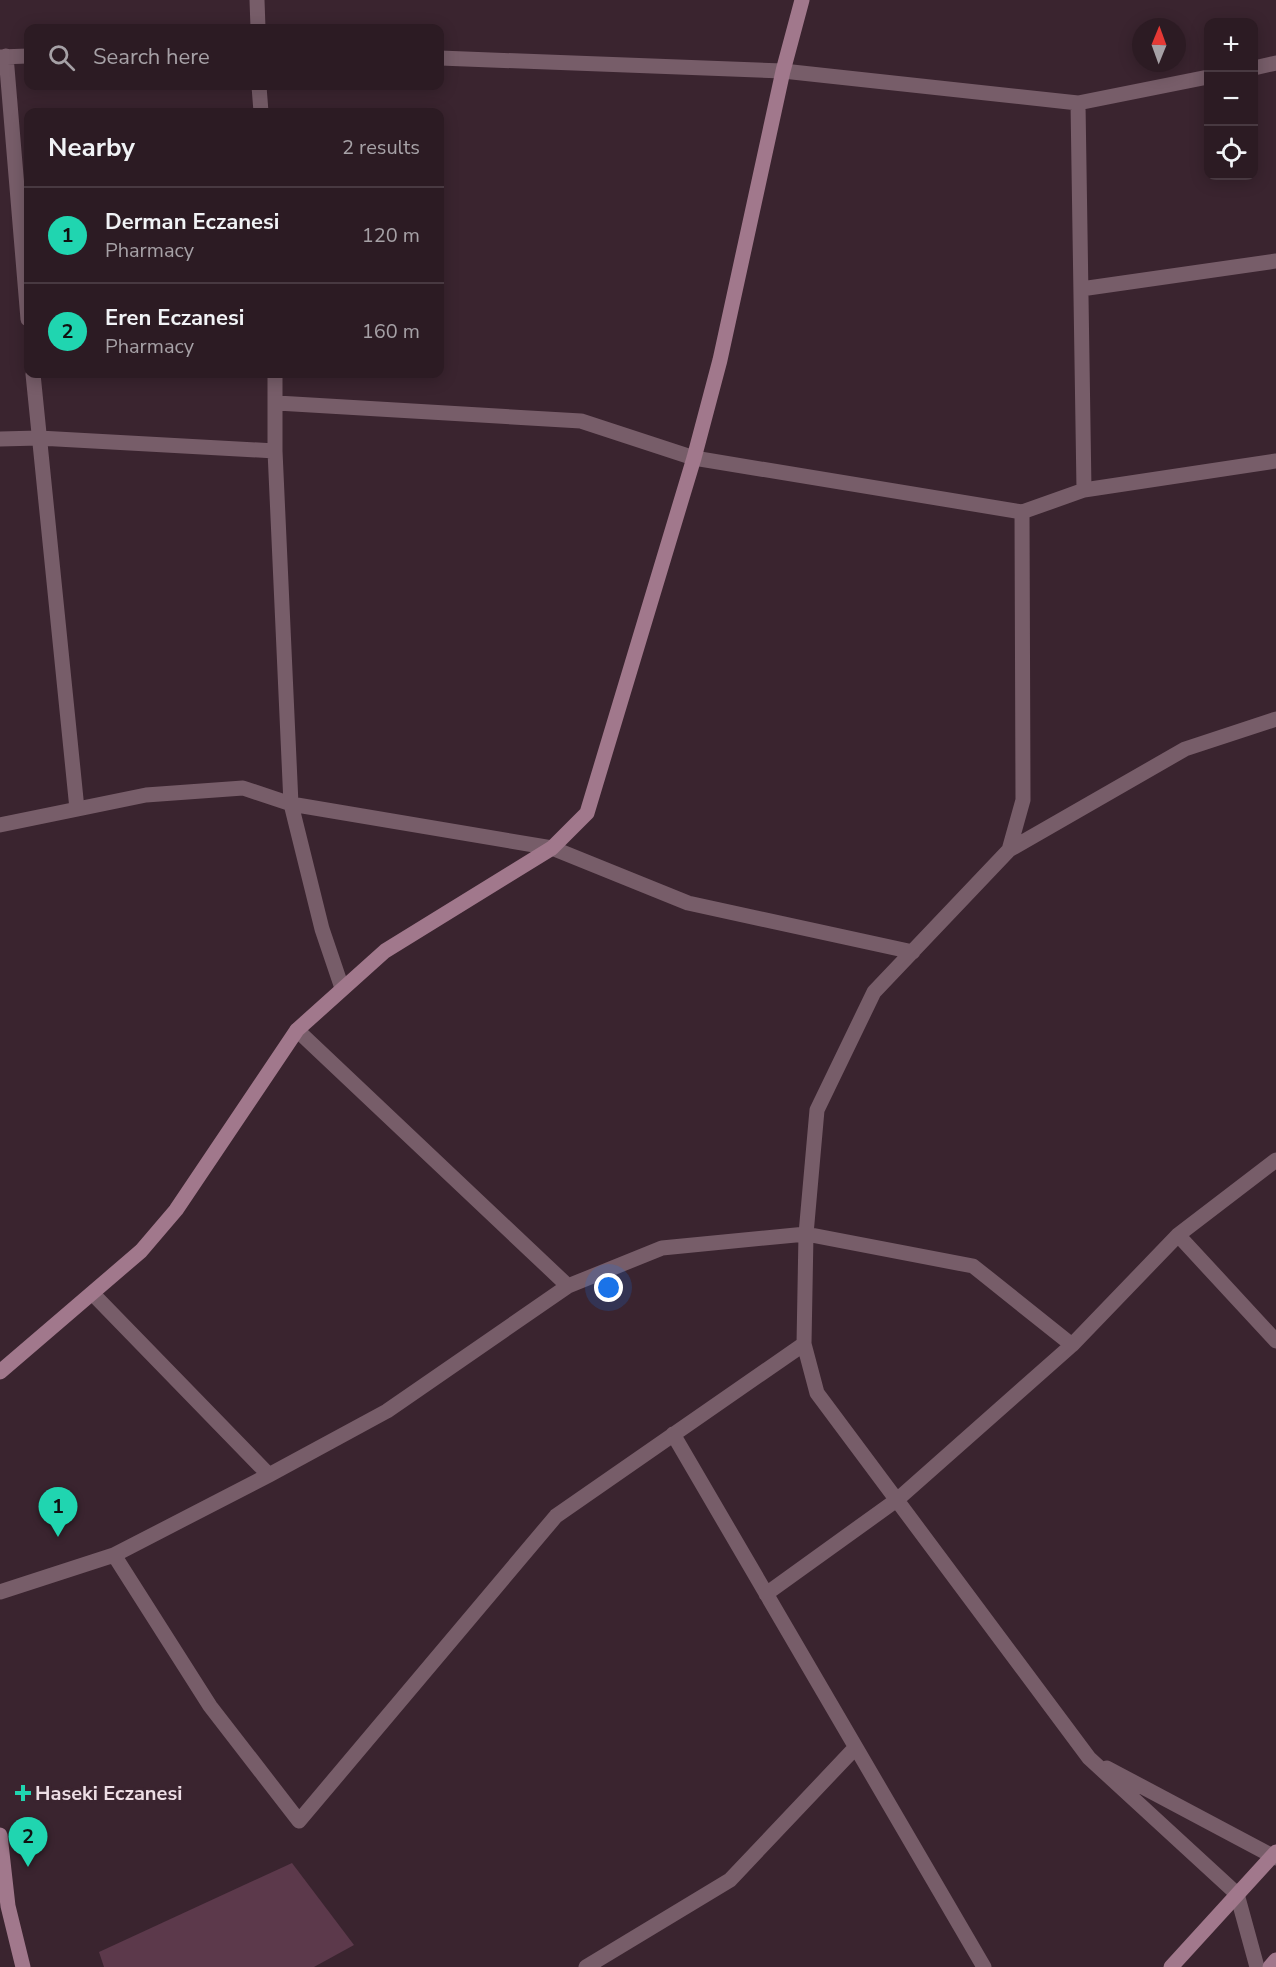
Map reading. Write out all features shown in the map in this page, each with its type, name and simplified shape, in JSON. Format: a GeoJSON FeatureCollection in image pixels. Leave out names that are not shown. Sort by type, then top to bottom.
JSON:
{"type":"FeatureCollection","features":[{"type":"Feature","properties":{"kind":"street"},"geometry":{"type":"LineString","coordinates":[[257,0],[258,24]]}},
{"type":"Feature","properties":{"kind":"street"},"geometry":{"type":"LineString","coordinates":[[0,1372],[141,1251],[176,1210],[297,1030],[385,951],[552,848],[587,813],[694,458],[720,360],[783,70],[802,0]]}},
{"type":"Feature","properties":{"kind":"street"},"geometry":{"type":"LineString","coordinates":[[24,56],[3,56],[24,277]]}},
{"type":"Feature","properties":{"kind":"street"},"geometry":{"type":"LineString","coordinates":[[444,58],[783,70],[1078,103],[1204,78]]}},
{"type":"Feature","properties":{"kind":"street"},"geometry":{"type":"LineString","coordinates":[[1258,67],[1276,63]]}},
{"type":"Feature","properties":{"kind":"street"},"geometry":{"type":"LineString","coordinates":[[259,90],[261,108]]}},
{"type":"Feature","properties":{"kind":"street"},"geometry":{"type":"LineString","coordinates":[[1078,103],[1084,490]]}},
{"type":"Feature","properties":{"kind":"street"},"geometry":{"type":"LineString","coordinates":[[1081,289],[1276,261]]}},
{"type":"Feature","properties":{"kind":"street"},"geometry":{"type":"LineString","coordinates":[[33,378],[77,809]]}},
{"type":"Feature","properties":{"kind":"street"},"geometry":{"type":"LineString","coordinates":[[275,378],[277,403],[275,452],[291,804],[321,928],[342,988]]}},
{"type":"Feature","properties":{"kind":"street"},"geometry":{"type":"LineString","coordinates":[[277,403],[581,421],[694,458],[1022,512],[1084,490],[1276,461]]}},
{"type":"Feature","properties":{"kind":"street"},"geometry":{"type":"LineString","coordinates":[[0,439],[39,438],[275,452]]}},
{"type":"Feature","properties":{"kind":"street"},"geometry":{"type":"LineString","coordinates":[[1009,850],[1023,800],[1022,512]]}},
{"type":"Feature","properties":{"kind":"street"},"geometry":{"type":"LineString","coordinates":[[1257,1967],[1237,1894],[1089,1758],[898,1498],[817,1393],[804,1344],[806,1234],[817,1110],[874,992],[1009,850],[1185,749],[1276,719]]}},
{"type":"Feature","properties":{"kind":"street"},"geometry":{"type":"LineString","coordinates":[[0,825],[146,795],[243,788],[291,804],[552,848],[688,903],[913,952]]}},
{"type":"Feature","properties":{"kind":"street"},"geometry":{"type":"LineString","coordinates":[[297,1030],[568,1286]]}},
{"type":"Feature","properties":{"kind":"street"},"geometry":{"type":"LineString","coordinates":[[766,1594],[898,1498],[1071,1345],[1178,1235],[1276,1160]]}},
{"type":"Feature","properties":{"kind":"street"},"geometry":{"type":"LineString","coordinates":[[0,1592],[114,1555],[270,1475],[387,1411],[568,1286],[663,1248],[806,1234],[973,1266],[1071,1345]]}},
{"type":"Feature","properties":{"kind":"street"},"geometry":{"type":"LineString","coordinates":[[1178,1235],[1276,1341]]}},
{"type":"Feature","properties":{"kind":"street"},"geometry":{"type":"LineString","coordinates":[[93,1293],[270,1475]]}},
{"type":"Feature","properties":{"kind":"street"},"geometry":{"type":"LineString","coordinates":[[114,1555],[210,1706],[299,1821],[556,1516],[804,1344]]}},
{"type":"Feature","properties":{"kind":"street"},"geometry":{"type":"LineString","coordinates":[[672,1434],[984,1967]]}},
{"type":"Feature","properties":{"kind":"street"},"geometry":{"type":"LineString","coordinates":[[586,1967],[730,1880],[855,1748]]}},
{"type":"Feature","properties":{"kind":"street"},"geometry":{"type":"LineString","coordinates":[[1089,1758],[1275,1855],[1171,1967]]}},
{"type":"Feature","properties":{"kind":"street"},"geometry":{"type":"LineString","coordinates":[[0,1835],[8,1906],[23,1967]]}},
{"type":"Feature","properties":{"kind":"street"},"geometry":{"type":"LineString","coordinates":[[1270,1967],[1276,1960]]}},
{"type":"Feature","properties":{"kind":"shaded area"},"geometry":{"type":"Polygon","coordinates":[[[292,1863],[354,1945],[314,1967],[104,1967],[99,1952],[292,1863]]]}},
{"type":"Feature","properties":{"kind":"place","name":"Derman Eczanesi"},"geometry":{"type":"Point","coordinates":[58,1537]}},
{"type":"Feature","properties":{"kind":"place","name":"Haseki Eczanesi"},"geometry":{"type":"Point","coordinates":[23,1793]}},
{"type":"Feature","properties":{"kind":"place","name":"Eren Eczanesi"},"geometry":{"type":"Point","coordinates":[28,1867]}}]}
